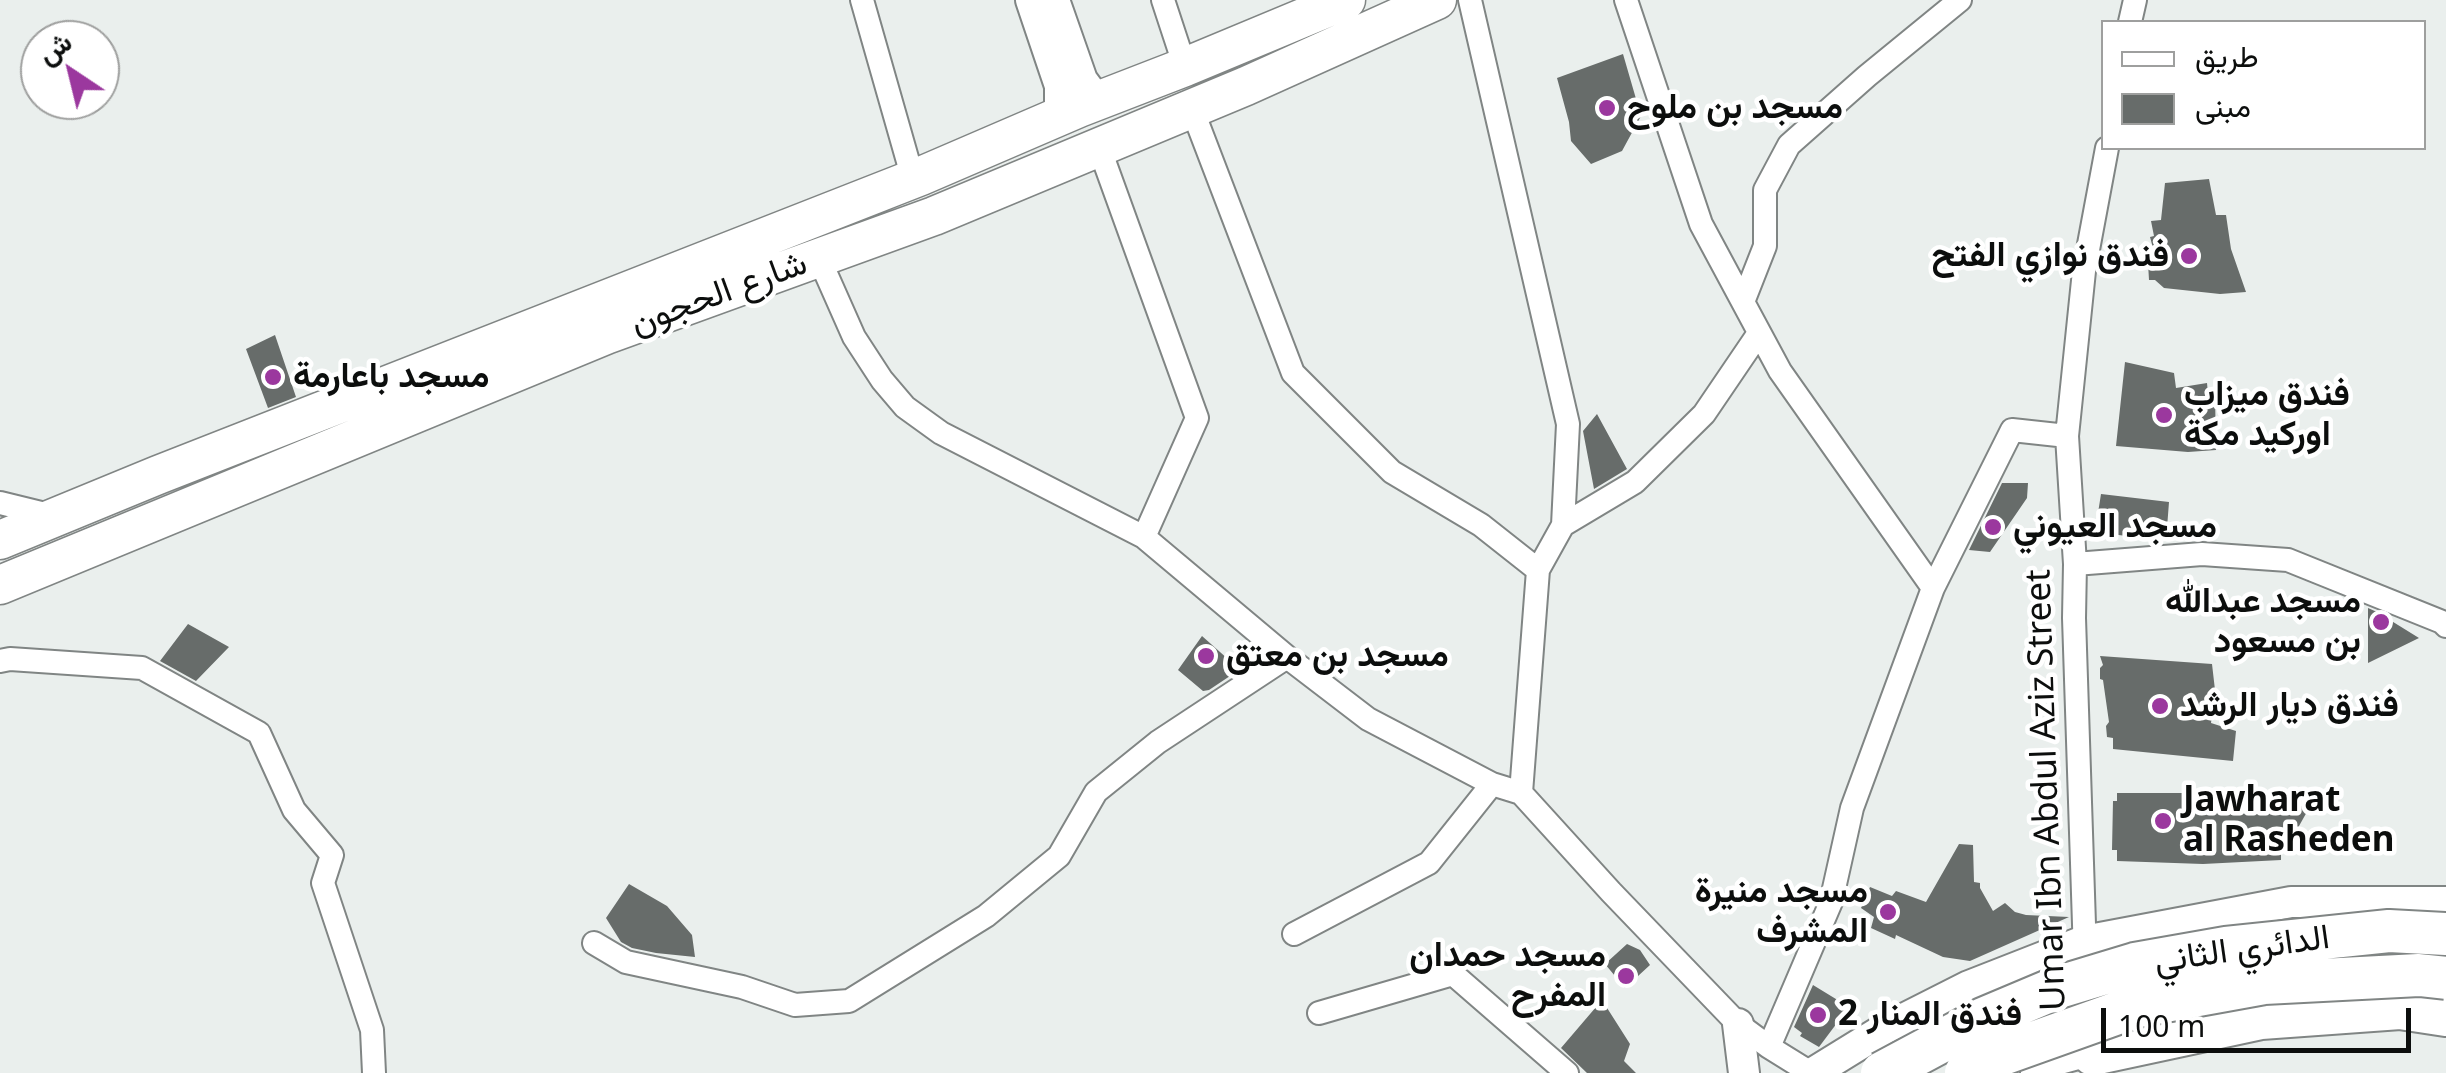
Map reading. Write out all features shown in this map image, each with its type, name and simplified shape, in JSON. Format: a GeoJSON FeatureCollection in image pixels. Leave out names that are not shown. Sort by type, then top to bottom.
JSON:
{"type":"FeatureCollection","features":[{"type":"Feature","properties":{"kind":"highway","name":"الدائري الثاني"},"geometry":{"type":"LineString","coordinates":[[1882,1073],[1998,1012],[2059,987],[2136,964],[2226,948],[2389,931],[2446,934]]}},
{"type":"Feature","properties":{"kind":"highway","name":"الدائري الثاني"},"geometry":{"type":"LineString","coordinates":[[1966,1073],[1997,1056],[2136,1006],[2264,983],[2418,975],[2446,978]]}},
{"type":"Feature","properties":{"kind":"highway"},"geometry":{"type":"LineString","coordinates":[[2094,1064],[2261,1018],[2400,1008],[2446,1014]]}},
{"type":"Feature","properties":{"kind":"main road","name":"شارع الحجون"},"geometry":{"type":"LineString","coordinates":[[0,540],[913,179],[1346,0]]}},
{"type":"Feature","properties":{"kind":"main road","name":"شارع الحجون"},"geometry":{"type":"LineString","coordinates":[[0,585],[606,335],[934,216],[1192,109],[1437,0]]}},
{"type":"Feature","properties":{"kind":"street"},"geometry":{"type":"LineString","coordinates":[[862,0],[913,179]]}},
{"type":"Feature","properties":{"kind":"street"},"geometry":{"type":"LineString","coordinates":[[1031,0],[1060,86],[1057,118]]}},
{"type":"Feature","properties":{"kind":"street"},"geometry":{"type":"LineString","coordinates":[[1054,0],[1082,80],[1100,100]]}},
{"type":"Feature","properties":{"kind":"street"},"geometry":{"type":"LineString","coordinates":[[1164,0],[1185,67]]}},
{"type":"Feature","properties":{"kind":"street"},"geometry":{"type":"LineString","coordinates":[[1470,0],[1568,424],[1563,525],[1538,570],[1521,793]]}},
{"type":"Feature","properties":{"kind":"street"},"geometry":{"type":"LineString","coordinates":[[1626,0],[1701,224],[1780,371],[1934,588]]}},
{"type":"Feature","properties":{"kind":"street"},"geometry":{"type":"LineString","coordinates":[[1743,302],[1764,246],[1765,190],[1789,146],[1960,0]]}},
{"type":"Feature","properties":{"kind":"street"},"geometry":{"type":"LineString","coordinates":[[1192,109],[1293,373],[1392,472],[1481,525],[1538,570]]}},
{"type":"Feature","properties":{"kind":"street"},"geometry":{"type":"LineString","coordinates":[[1100,147],[1196,418],[1144,536]]}},
{"type":"Feature","properties":{"kind":"street","name":"Umar Ibn Abdul Aziz Street"},"geometry":{"type":"LineString","coordinates":[[2094,1064],[2084,941],[2075,564],[2066,436],[2084,271],[2107,150]]}},
{"type":"Feature","properties":{"kind":"street"},"geometry":{"type":"LineString","coordinates":[[819,258],[854,337],[905,407],[941,433],[1144,536],[1287,657],[1368,719],[1492,784],[1521,793],[1738,1024],[1812,1073],[1886,1028],[1969,986],[2084,941],[2291,902],[2446,902]]}},
{"type":"Feature","properties":{"kind":"street"},"geometry":{"type":"LineString","coordinates":[[1563,525],[1635,482],[1704,414],[1760,334]]}},
{"type":"Feature","properties":{"kind":"street"},"geometry":{"type":"LineString","coordinates":[[1769,1046],[1831,902],[1852,808],[1934,588],[2012,430],[2066,436]]}},
{"type":"Feature","properties":{"kind":"street"},"geometry":{"type":"LineString","coordinates":[[0,502],[56,517]]}},
{"type":"Feature","properties":{"kind":"street"},"geometry":{"type":"LineString","coordinates":[[2075,564],[2202,554],[2288,560],[2446,626]]}},
{"type":"Feature","properties":{"kind":"street"},"geometry":{"type":"LineString","coordinates":[[594,943],[626,962],[742,987],[796,1005],[848,1001],[986,916],[1058,856],[1096,792],[1158,742],[1287,657]]}},
{"type":"Feature","properties":{"kind":"street"},"geometry":{"type":"LineString","coordinates":[[0,661],[142,668],[259,733],[294,810],[332,855],[324,884],[372,1030],[374,1073]]}},
{"type":"Feature","properties":{"kind":"street"},"geometry":{"type":"LineString","coordinates":[[1294,934],[1429,863],[1492,784]]}},
{"type":"Feature","properties":{"kind":"street"},"geometry":{"type":"LineString","coordinates":[[1320,1012],[1453,974],[1568,1073]]}},
{"type":"Feature","properties":{"kind":"street"},"geometry":{"type":"LineString","coordinates":[[1738,1024],[1744,1073]]}},
{"type":"Feature","properties":{"kind":"street"},"geometry":{"type":"LineString","coordinates":[[2032,1073],[2045,1067],[2094,1064]]}},
{"type":"Feature","properties":{"kind":"building","name":"مسجد بن ملوح"},"geometry":{"type":"Polygon","coordinates":[[[1623,54],[1641,116],[1622,151],[1591,164],[1571,141],[1557,78],[1623,54]]]}},
{"type":"Feature","properties":{"kind":"building","name":"فندق نوازي الفتح"},"geometry":{"type":"Polygon","coordinates":[[[2209,179],[2216,215],[2226,215],[2231,249],[2246,292],[2220,294],[2164,288],[2149,280],[2148,250],[2153,248],[2150,237],[2154,236],[2151,221],[2161,220],[2165,183],[2209,179]]]}},
{"type":"Feature","properties":{"kind":"building","name":"مسجد باعارمة"},"geometry":{"type":"Polygon","coordinates":[[[275,335],[296,397],[268,408],[246,349],[275,335]]]}},
{"type":"Feature","properties":{"kind":"building","name":"فندق ميزاب اوركيد مكة"},"geometry":{"type":"Polygon","coordinates":[[[2125,362],[2174,373],[2176,388],[2207,383],[2208,394],[2215,393],[2216,450],[2188,452],[2116,446],[2125,362]]]}},
{"type":"Feature","properties":{"kind":"building"},"geometry":{"type":"Polygon","coordinates":[[[1597,414],[1627,469],[1594,489],[1583,431],[1597,414]]]}},
{"type":"Feature","properties":{"kind":"building","name":"مسجد العيوني"},"geometry":{"type":"Polygon","coordinates":[[[2002,483],[2028,483],[2027,498],[1990,552],[1969,550],[2002,483]]]}},
{"type":"Feature","properties":{"kind":"building"},"geometry":{"type":"Polygon","coordinates":[[[2101,494],[2169,502],[2166,541],[2095,532],[2101,494]]]}},
{"type":"Feature","properties":{"kind":"building","name":"مسجد عبدالله بن مسعود"},"geometry":{"type":"Polygon","coordinates":[[[2368,608],[2377,612],[2419,638],[2368,663],[2368,608]]]}},
{"type":"Feature","properties":{"kind":"building"},"geometry":{"type":"Polygon","coordinates":[[[188,624],[229,647],[196,681],[160,661],[188,624]]]}},
{"type":"Feature","properties":{"kind":"building","name":"مسجد بن معتق"},"geometry":{"type":"Polygon","coordinates":[[[1202,636],[1238,668],[1203,691],[1178,670],[1202,636]]]}},
{"type":"Feature","properties":{"kind":"building","name":"فندق ديار الرشد"},"geometry":{"type":"Polygon","coordinates":[[[2100,656],[2212,664],[2215,690],[2211,723],[2236,731],[2233,761],[2113,749],[2113,738],[2107,737],[2109,722],[2100,679],[2100,656]]]}},
{"type":"Feature","properties":{"kind":"building"},"geometry":{"type":"Polygon","coordinates":[[[2117,793],[2190,793],[2190,803],[2228,814],[2258,813],[2269,798],[2277,801],[2280,793],[2308,810],[2290,842],[2281,838],[2281,860],[2203,864],[2117,861],[2117,850],[2112,850],[2113,801],[2117,801],[2117,793]]]}},
{"type":"Feature","properties":{"kind":"building"},"geometry":{"type":"Polygon","coordinates":[[[1959,844],[1973,845],[1974,882],[1980,883],[1993,911],[2005,903],[2026,915],[2069,917],[1970,961],[1943,957],[1871,928],[1874,917],[1861,908],[1870,887],[1892,896],[1896,891],[1926,902],[1959,844]]]}},
{"type":"Feature","properties":{"kind":"building"},"geometry":{"type":"Polygon","coordinates":[[[629,884],[667,906],[692,935],[695,957],[656,953],[621,942],[606,918],[629,884]]]}},
{"type":"Feature","properties":{"kind":"building","name":"مسجد حمدان المفرح"},"geometry":{"type":"Polygon","coordinates":[[[1627,944],[1640,950],[1650,965],[1625,988],[1605,964],[1627,944]]]}},
{"type":"Feature","properties":{"kind":"building","name":"فندق المنار 2"},"geometry":{"type":"Polygon","coordinates":[[[1813,985],[1849,1007],[1819,1047],[1800,1036],[1802,1033],[1794,1027],[1813,985]]]}},
{"type":"Feature","properties":{"kind":"building"},"geometry":{"type":"Polygon","coordinates":[[[1602,1000],[1630,1044],[1624,1061],[1636,1073],[1587,1073],[1561,1048],[1602,1000]]]}},
{"type":"Feature","properties":{"kind":"place","name":"مسجد بن ملوح"},"geometry":{"type":"Point","coordinates":[1607,108]}},
{"type":"Feature","properties":{"kind":"place","name":"فندق نوازي الفتح"},"geometry":{"type":"Point","coordinates":[2189,256]}},
{"type":"Feature","properties":{"kind":"place","name":"مسجد باعارمة"},"geometry":{"type":"Point","coordinates":[273,377]}},
{"type":"Feature","properties":{"kind":"place","name":"فندق ميزاب اوركيد مكة"},"geometry":{"type":"Point","coordinates":[2164,415]}},
{"type":"Feature","properties":{"kind":"place","name":"مسجد العيوني"},"geometry":{"type":"Point","coordinates":[1993,527]}},
{"type":"Feature","properties":{"kind":"place","name":"مسجد عبدالله بن مسعود"},"geometry":{"type":"Point","coordinates":[2381,622]}},
{"type":"Feature","properties":{"kind":"place","name":"مسجد بن معتق"},"geometry":{"type":"Point","coordinates":[1206,656]}},
{"type":"Feature","properties":{"kind":"place","name":"فندق ديار الرشد"},"geometry":{"type":"Point","coordinates":[2160,706]}},
{"type":"Feature","properties":{"kind":"place","name":"Jawharat al Rasheden"},"geometry":{"type":"Point","coordinates":[2163,821]}},
{"type":"Feature","properties":{"kind":"place","name":"مسجد منيرة المشرف"},"geometry":{"type":"Point","coordinates":[1888,912]}},
{"type":"Feature","properties":{"kind":"place","name":"مسجد حمدان المفرح"},"geometry":{"type":"Point","coordinates":[1626,976]}},
{"type":"Feature","properties":{"kind":"place","name":"فندق المنار 2"},"geometry":{"type":"Point","coordinates":[1818,1015]}}]}
